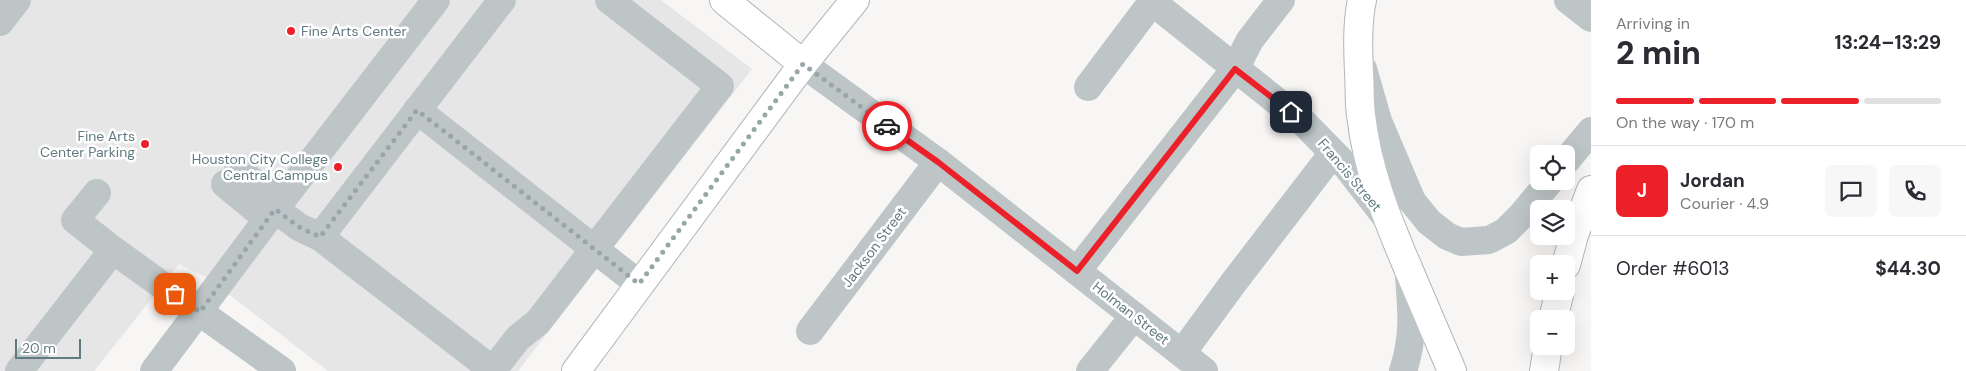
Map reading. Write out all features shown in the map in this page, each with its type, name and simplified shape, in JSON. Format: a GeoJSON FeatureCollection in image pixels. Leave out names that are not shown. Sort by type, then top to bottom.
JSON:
{"type":"FeatureCollection","features":[{"type":"Feature","properties":{"kind":"main road","name":"Holman Street"},"geometry":{"type":"LineString","coordinates":[[724,0],[803,64]]}},
{"type":"Feature","properties":{"kind":"main road"},"geometry":{"type":"LineString","coordinates":[[576,371],[803,64],[855,0]]}},
{"type":"Feature","properties":{"kind":"main road"},"geometry":{"type":"LineString","coordinates":[[1362,0],[1358,51],[1361,114],[1374,180],[1386,218],[1452,371]]}},
{"type":"Feature","properties":{"kind":"main road"},"geometry":{"type":"LineString","coordinates":[[1569,255],[1591,190]]}},
{"type":"Feature","properties":{"kind":"main road"},"geometry":{"type":"LineString","coordinates":[[1544,371],[1547,355]]}},
{"type":"Feature","properties":{"kind":"street"},"geometry":{"type":"LineString","coordinates":[[0,22],[17,0]]}},
{"type":"Feature","properties":{"kind":"street"},"geometry":{"type":"LineString","coordinates":[[154,371],[200,312],[275,209],[436,0]]}},
{"type":"Feature","properties":{"kind":"street"},"geometry":{"type":"LineString","coordinates":[[320,237],[502,0]]}},
{"type":"Feature","properties":{"kind":"street"},"geometry":{"type":"LineString","coordinates":[[1077,271],[1235,69],[1250,40],[1281,0]]}},
{"type":"Feature","properties":{"kind":"street"},"geometry":{"type":"LineString","coordinates":[[1088,86],[1151,1]]}},
{"type":"Feature","properties":{"kind":"street","name":"Francis Street"},"geometry":{"type":"LineString","coordinates":[[1151,1],[1304,123],[1347,167],[1386,218]]}},
{"type":"Feature","properties":{"kind":"street"},"geometry":{"type":"LineString","coordinates":[[275,209],[299,227],[320,237],[494,371],[518,338],[538,322],[720,86],[627,5]]}},
{"type":"Feature","properties":{"kind":"street"},"geometry":{"type":"LineString","coordinates":[[1358,51],[1378,121],[1412,201],[1429,222],[1447,236],[1461,242],[1489,240],[1506,231],[1543,190]]}},
{"type":"Feature","properties":{"kind":"street","name":"Holman Street"},"geometry":{"type":"LineString","coordinates":[[803,64],[938,162],[1204,371]]}},
{"type":"Feature","properties":{"kind":"street"},"geometry":{"type":"LineString","coordinates":[[417,110],[639,284]]}},
{"type":"Feature","properties":{"kind":"street"},"geometry":{"type":"LineString","coordinates":[[1575,150],[1591,131]]}},
{"type":"Feature","properties":{"kind":"street"},"geometry":{"type":"LineString","coordinates":[[1182,353],[1333,153]]}},
{"type":"Feature","properties":{"kind":"street","name":"Jackson Street"},"geometry":{"type":"LineString","coordinates":[[810,331],[938,162]]}},
{"type":"Feature","properties":{"kind":"street"},"geometry":{"type":"LineString","coordinates":[[231,177],[260,213],[275,209]]}},
{"type":"Feature","properties":{"kind":"street"},"geometry":{"type":"LineString","coordinates":[[97,193],[75,220],[113,250],[200,312],[249,362],[282,371]]}},
{"type":"Feature","properties":{"kind":"street"},"geometry":{"type":"LineString","coordinates":[[19,371],[113,250]]}},
{"type":"Feature","properties":{"kind":"street"},"geometry":{"type":"LineString","coordinates":[[1404,371],[1410,350],[1413,318],[1408,268]]}},
{"type":"Feature","properties":{"kind":"street"},"geometry":{"type":"LineString","coordinates":[[1090,371],[1134,316]]}},
{"type":"Feature","properties":{"kind":"shaded area","name":"Houston City College Central Campus"},"geometry":{"type":"Polygon","coordinates":[[[0,0],[661,0],[752,69],[518,371],[328,371],[209,279],[179,264],[94,371],[0,371],[0,0]]]}},
{"type":"Feature","properties":{"kind":"way so far"},"geometry":{"type":"LineString","coordinates":[[175,294],[200,312],[275,209],[299,227],[320,237],[417,110],[639,284],[803,64],[887,126]]}},
{"type":"Feature","properties":{"kind":"place","name":"Fine Arts Center"},"geometry":{"type":"Point","coordinates":[291,31]}},
{"type":"Feature","properties":{"kind":"place","name":"Fine Arts Center Parking"},"geometry":{"type":"Point","coordinates":[145,144]}},
{"type":"Feature","properties":{"kind":"place","name":"Houston City College Central Campus"},"geometry":{"type":"Point","coordinates":[338,167]}},
{"type":"Feature","properties":{"kind":"route"},"geometry":{"type":"LineString","coordinates":[[887,126],[938,162],[1077,271],[1235,69],[1291,112]]}}]}
